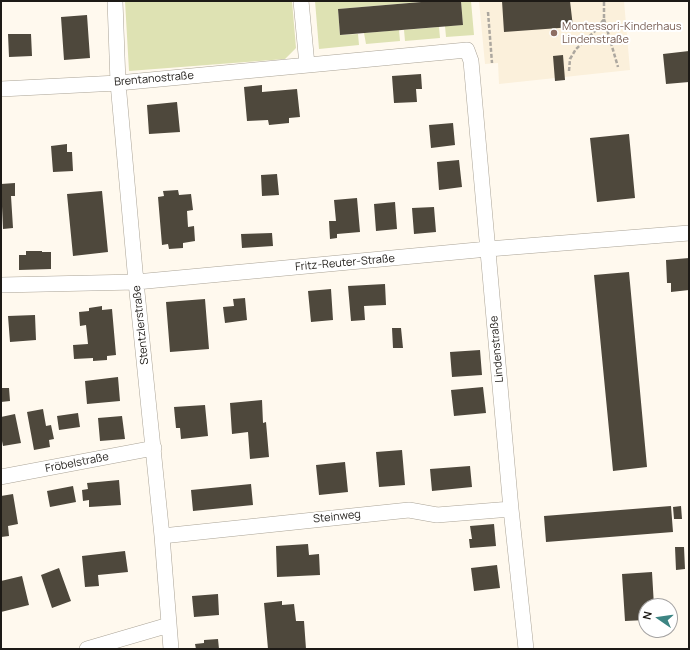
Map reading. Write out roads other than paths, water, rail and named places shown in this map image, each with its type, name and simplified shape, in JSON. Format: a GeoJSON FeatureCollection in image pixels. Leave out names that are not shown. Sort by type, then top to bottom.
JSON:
{"type":"FeatureCollection","features":[{"type":"Feature","properties":{"kind":"street","name":"Stentzlerstraße"},"geometry":{"type":"LineString","coordinates":[[115,1],[118,83],[172,649]]}},
{"type":"Feature","properties":{"kind":"street"},"geometry":{"type":"LineString","coordinates":[[301,1],[307,65]]}},
{"type":"Feature","properties":{"kind":"street","name":"Brentanostraße"},"geometry":{"type":"LineString","coordinates":[[1,89],[118,83],[467,50]]}},
{"type":"Feature","properties":{"kind":"street","name":"Lindenstraße"},"geometry":{"type":"LineString","coordinates":[[467,50],[471,66],[511,509],[526,649]]}},
{"type":"Feature","properties":{"kind":"street","name":"Fritz-Reuter-Straße"},"geometry":{"type":"LineString","coordinates":[[1,285],[136,282],[488,249],[689,233]]}},
{"type":"Feature","properties":{"kind":"street","name":"Fröbelstraße"},"geometry":{"type":"LineString","coordinates":[[1,477],[154,448]]}},
{"type":"Feature","properties":{"kind":"street","name":"Steinweg"},"geometry":{"type":"LineString","coordinates":[[162,536],[409,510],[437,515],[511,509]]}},
{"type":"Feature","properties":{"kind":"street"},"geometry":{"type":"LineString","coordinates":[[87,649],[169,625]]}},
{"type":"Feature","properties":{"kind":"place","name":"Montessori-Kinderhaus Lindenstraße"},"geometry":{"type":"Point","coordinates":[554,33]}}]}
